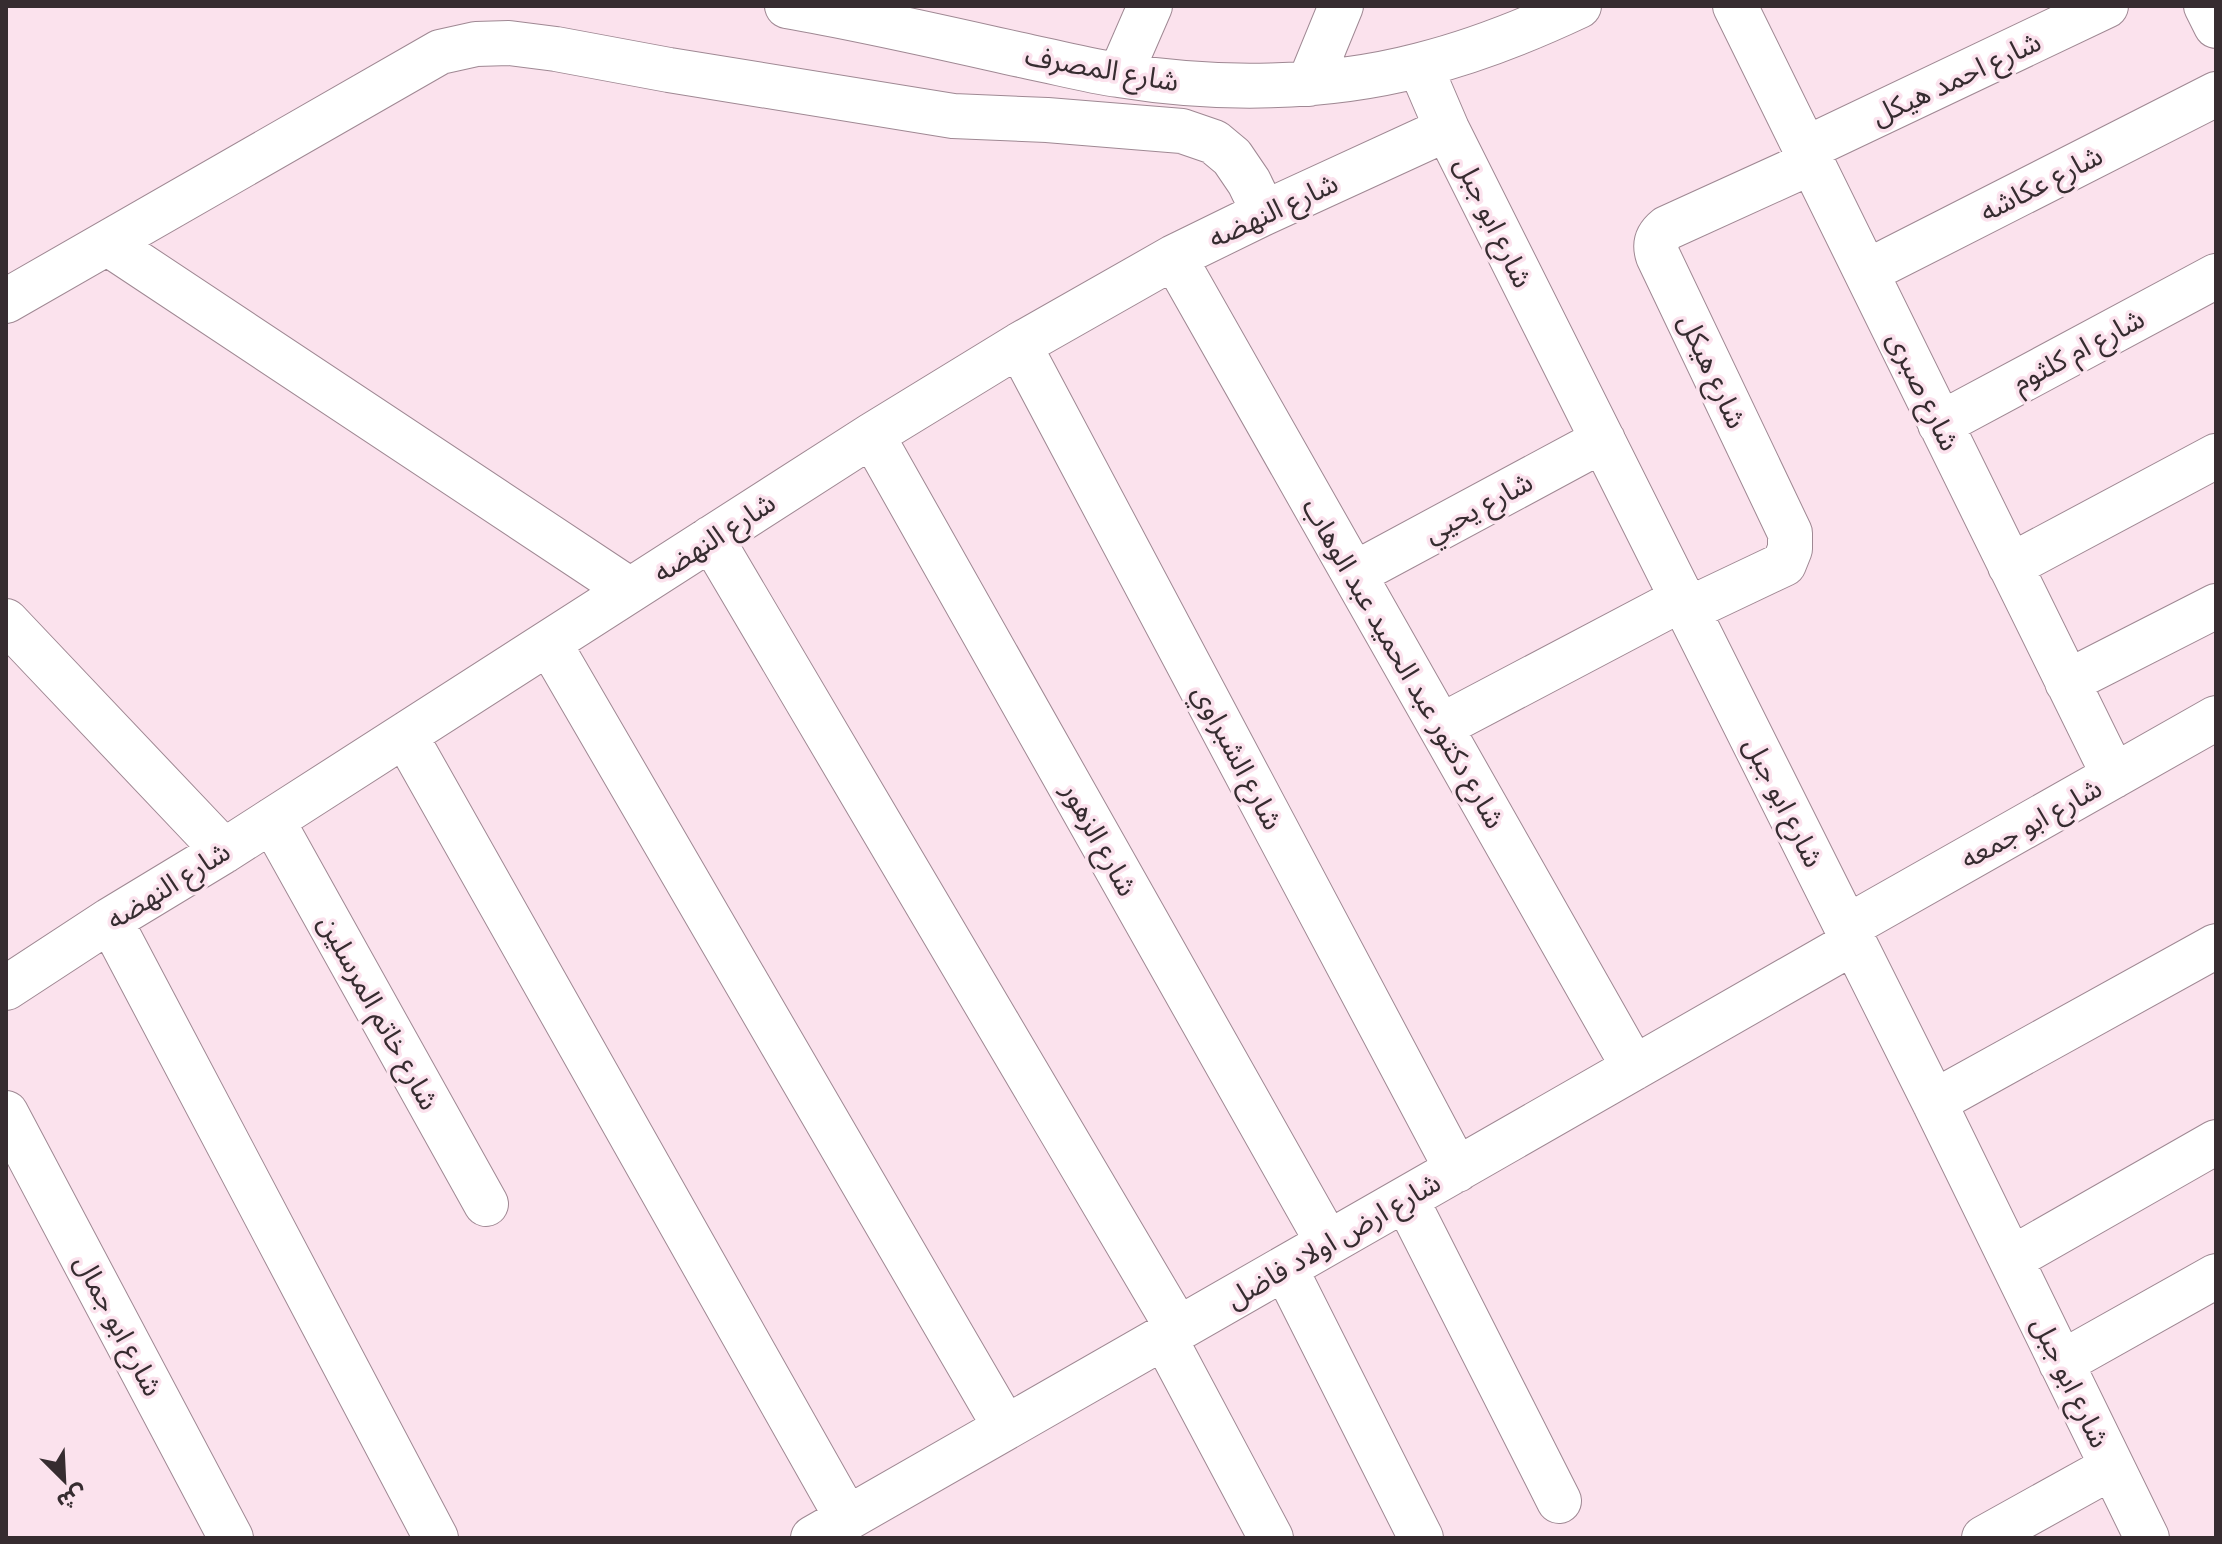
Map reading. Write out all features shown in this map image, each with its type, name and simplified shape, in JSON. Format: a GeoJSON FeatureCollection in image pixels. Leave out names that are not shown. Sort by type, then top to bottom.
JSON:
{"type":"FeatureCollection","features":[{"type":"Feature","properties":{"kind":"street"},"geometry":{"type":"LineString","coordinates":[[1120,75],[1150,6]]}},
{"type":"Feature","properties":{"kind":"street"},"geometry":{"type":"LineString","coordinates":[[1309,84],[1341,6]]}},
{"type":"Feature","properties":{"kind":"street"},"geometry":{"type":"LineString","coordinates":[[1484,46],[1499,6]]}},
{"type":"Feature","properties":{"kind":"street","name":"شارع المصرف"},"geometry":{"type":"LineString","coordinates":[[804,7],[942,21],[1120,75],[1214,85],[1309,84],[1420,66],[1484,46],[1579,6]]}},
{"type":"Feature","properties":{"kind":"street","name":"شارع صبرى"},"geometry":{"type":"LineString","coordinates":[[1735,6],[2114,776]]}},
{"type":"Feature","properties":{"kind":"street","name":"شارع احمد هيكل"},"geometry":{"type":"LineString","coordinates":[[1808,155],[2106,6]]}},
{"type":"Feature","properties":{"kind":"street"},"geometry":{"type":"LineString","coordinates":[[2206,6],[2216,26]]}},
{"type":"Feature","properties":{"kind":"street"},"geometry":{"type":"LineString","coordinates":[[6,301],[440,52],[476,44],[509,43],[556,49],[953,116],[1182,131],[1214,142],[1232,157],[1264,213]]}},
{"type":"Feature","properties":{"kind":"street","name":"شارع ابو جبل"},"geometry":{"type":"LineString","coordinates":[[1420,66],[1447,129],[1934,1102],[2147,1538]]}},
{"type":"Feature","properties":{"kind":"street","name":"شارع عكاشه"},"geometry":{"type":"LineString","coordinates":[[1866,272],[2216,94]]}},
{"type":"Feature","properties":{"kind":"street","name":"شارع النهضه"},"geometry":{"type":"LineString","coordinates":[[6,988],[872,435],[1019,345],[1174,257],[1447,129]]}},
{"type":"Feature","properties":{"kind":"street","name":"شارع هيكل"},"geometry":{"type":"LineString","coordinates":[[1685,605],[1784,564],[1790,549],[1790,533],[1658,256],[1657,240],[1667,228],[1808,155]]}},
{"type":"Feature","properties":{"kind":"street"},"geometry":{"type":"LineString","coordinates":[[107,243],[630,590]]}},
{"type":"Feature","properties":{"kind":"street","name":"شارع دكتور عبد الحميد عبد الوهاب"},"geometry":{"type":"LineString","coordinates":[[1174,257],[1634,1068]]}},
{"type":"Feature","properties":{"kind":"street","name":"شارع ام كلثوم"},"geometry":{"type":"LineString","coordinates":[[1940,424],[2216,276]]}},
{"type":"Feature","properties":{"kind":"street","name":"شارع الشبراوي"},"geometry":{"type":"LineString","coordinates":[[1019,345],[1457,1170]]}},
{"type":"Feature","properties":{"kind":"street","name":"شارع الزهور"},"geometry":{"type":"LineString","coordinates":[[872,435],[1328,1243]]}},
{"type":"Feature","properties":{"kind":"street","name":"شارع يحيي"},"geometry":{"type":"LineString","coordinates":[[1354,574],[1603,440]]}},
{"type":"Feature","properties":{"kind":"street"},"geometry":{"type":"LineString","coordinates":[[2010,566],[2216,456]]}},
{"type":"Feature","properties":{"kind":"street"},"geometry":{"type":"LineString","coordinates":[[711,538],[1171,1333],[1271,1538]]}},
{"type":"Feature","properties":{"kind":"street"},"geometry":{"type":"LineString","coordinates":[[1441,726],[1685,605]]}},
{"type":"Feature","properties":{"kind":"street"},"geometry":{"type":"LineString","coordinates":[[2067,682],[2216,606]]}},
{"type":"Feature","properties":{"kind":"street"},"geometry":{"type":"LineString","coordinates":[[6,621],[224,851]]}},
{"type":"Feature","properties":{"kind":"street"},"geometry":{"type":"LineString","coordinates":[[549,643],[1005,1427]]}},
{"type":"Feature","properties":{"kind":"street","name":"شارع ابو جمعه"},"geometry":{"type":"LineString","coordinates":[[1850,935],[2216,718]]}},
{"type":"Feature","properties":{"kind":"street"},"geometry":{"type":"LineString","coordinates":[[405,735],[830,1528]]}},
{"type":"Feature","properties":{"kind":"street","name":"شارع خاتم المرسلين"},"geometry":{"type":"LineString","coordinates":[[272,820],[486,1204]]}},
{"type":"Feature","properties":{"kind":"street"},"geometry":{"type":"LineString","coordinates":[[110,920],[436,1538]]}},
{"type":"Feature","properties":{"kind":"street","name":"شارع ارض اولاد فاضل"},"geometry":{"type":"LineString","coordinates":[[830,1528],[1634,1068],[1850,935]]}},
{"type":"Feature","properties":{"kind":"street"},"geometry":{"type":"LineString","coordinates":[[1934,1102],[2216,946]]}},
{"type":"Feature","properties":{"kind":"street","name":"شارع ابو جمال"},"geometry":{"type":"LineString","coordinates":[[6,1113],[231,1538]]}},
{"type":"Feature","properties":{"kind":"street"},"geometry":{"type":"LineString","coordinates":[[2011,1259],[2216,1142]]}},
{"type":"Feature","properties":{"kind":"street"},"geometry":{"type":"LineString","coordinates":[[1406,1199],[1559,1501]]}},
{"type":"Feature","properties":{"kind":"street"},"geometry":{"type":"LineString","coordinates":[[1285,1268],[1421,1538]]}},
{"type":"Feature","properties":{"kind":"street"},"geometry":{"type":"LineString","coordinates":[[2061,1363],[2216,1276]]}},
{"type":"Feature","properties":{"kind":"street"},"geometry":{"type":"LineString","coordinates":[[1984,1538],[2112,1467]]}}]}
